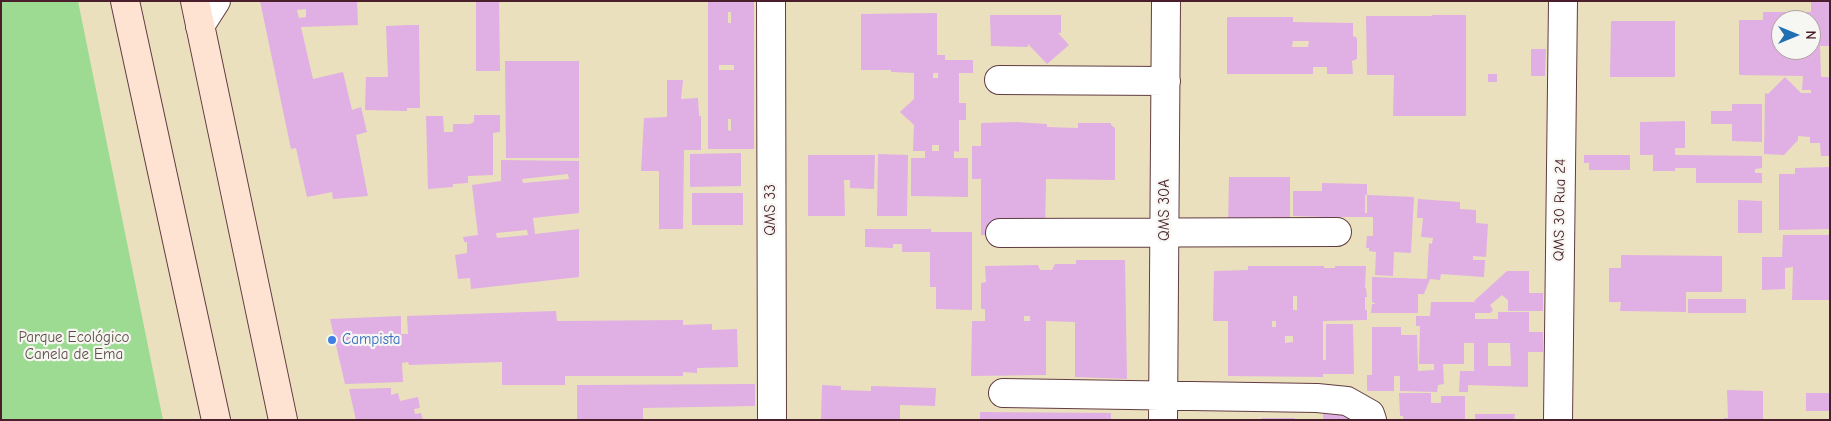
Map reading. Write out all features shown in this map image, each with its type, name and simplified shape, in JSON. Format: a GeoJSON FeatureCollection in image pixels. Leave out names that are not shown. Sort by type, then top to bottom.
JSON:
{"type":"FeatureCollection","features":[{"type":"Feature","properties":{"kind":"main road"},"geometry":{"type":"LineString","coordinates":[[125,1],[216,420]]}},
{"type":"Feature","properties":{"kind":"main road"},"geometry":{"type":"LineString","coordinates":[[197,14],[283,420]]}},
{"type":"Feature","properties":{"kind":"street"},"geometry":{"type":"LineString","coordinates":[[197,14],[216,1]]}},
{"type":"Feature","properties":{"kind":"street","name":"QMS 33"},"geometry":{"type":"LineString","coordinates":[[771,1],[772,420]]}},
{"type":"Feature","properties":{"kind":"street","name":"QMS 30A"},"geometry":{"type":"LineString","coordinates":[[1163,408],[1166,1]]}},
{"type":"Feature","properties":{"kind":"street","name":"QMS 30 Rua 24"},"geometry":{"type":"LineString","coordinates":[[1558,420],[1563,1]]}},
{"type":"Feature","properties":{"kind":"street"},"geometry":{"type":"LineString","coordinates":[[999,80],[1166,81]]}},
{"type":"Feature","properties":{"kind":"street"},"geometry":{"type":"LineString","coordinates":[[1000,233],[1338,232]]}},
{"type":"Feature","properties":{"kind":"street"},"geometry":{"type":"LineString","coordinates":[[1003,393],[1163,408],[1317,398],[1347,401],[1370,414],[1372,420]]}},
{"type":"Feature","properties":{"kind":"green space","name":"Parque Ecológico Canela de Ema"},"geometry":{"type":"Polygon","coordinates":[[[1,1],[78,1],[163,420],[1,420],[1,1]]]}},
{"type":"Feature","properties":{"kind":"building"},"geometry":{"type":"Polygon","coordinates":[[[260,1],[357,1],[358,25],[301,27],[313,79],[343,72],[352,110],[361,107],[367,132],[356,135],[368,196],[333,199],[332,192],[307,197],[296,148],[291,149],[260,1]],[[306,9],[297,10],[299,18],[306,17],[306,9]]]}},
{"type":"Feature","properties":{"kind":"building"},"geometry":{"type":"Polygon","coordinates":[[[476,1],[499,1],[500,71],[476,71],[476,1]]]}},
{"type":"Feature","properties":{"kind":"building"},"geometry":{"type":"Polygon","coordinates":[[[708,1],[754,1],[754,149],[708,149],[708,1]],[[728,12],[728,23],[731,23],[731,12],[728,12]],[[719,65],[719,70],[734,70],[734,65],[719,65]],[[728,119],[728,130],[731,131],[731,119],[728,119]]]}},
{"type":"Feature","properties":{"kind":"building"},"geometry":{"type":"Polygon","coordinates":[[[1811,1],[1830,1],[1830,46],[1821,46],[1821,10],[1811,10],[1811,1]]]}},
{"type":"Feature","properties":{"kind":"building"},"geometry":{"type":"Polygon","coordinates":[[[1763,12],[1771,12],[1771,60],[1820,60],[1821,77],[1830,77],[1830,156],[1821,156],[1820,143],[1810,143],[1810,137],[1798,136],[1798,140],[1784,155],[1764,154],[1765,93],[1768,94],[1785,77],[1801,93],[1811,93],[1811,90],[1802,90],[1803,76],[1739,75],[1739,20],[1763,20],[1763,12]]]}},
{"type":"Feature","properties":{"kind":"building"},"geometry":{"type":"Polygon","coordinates":[[[937,13],[937,55],[945,55],[945,60],[973,60],[973,73],[959,73],[959,103],[966,103],[966,120],[959,120],[959,152],[954,151],[954,158],[968,158],[968,197],[911,196],[911,158],[925,158],[925,151],[913,151],[914,125],[900,112],[914,99],[914,73],[891,72],[891,70],[861,70],[861,14],[937,13]],[[933,73],[933,78],[938,78],[938,73],[933,73]],[[932,145],[932,151],[939,151],[939,145],[932,145]]]}},
{"type":"Feature","properties":{"kind":"building"},"geometry":{"type":"Polygon","coordinates":[[[990,15],[1061,15],[1061,33],[1058,33],[1069,45],[1047,64],[1028,44],[1028,47],[991,46],[990,15]]]}},
{"type":"Feature","properties":{"kind":"building"},"geometry":{"type":"Polygon","coordinates":[[[1466,15],[1466,116],[1393,116],[1394,75],[1367,75],[1366,16],[1466,15]]]}},
{"type":"Feature","properties":{"kind":"building"},"geometry":{"type":"Polygon","coordinates":[[[1227,17],[1293,17],[1293,22],[1353,23],[1353,36],[1357,38],[1357,59],[1352,61],[1353,74],[1327,74],[1327,67],[1313,67],[1313,74],[1227,74],[1227,17]],[[1293,41],[1292,47],[1308,47],[1309,41],[1293,41]]]}},
{"type":"Feature","properties":{"kind":"building"},"geometry":{"type":"Polygon","coordinates":[[[1611,21],[1675,21],[1675,77],[1610,77],[1611,21]]]}},
{"type":"Feature","properties":{"kind":"building"},"geometry":{"type":"Polygon","coordinates":[[[419,25],[420,108],[407,108],[407,111],[365,110],[366,77],[388,77],[386,26],[419,25]]]}},
{"type":"Feature","properties":{"kind":"building"},"geometry":{"type":"Polygon","coordinates":[[[1531,49],[1546,49],[1545,76],[1531,76],[1531,49]]]}},
{"type":"Feature","properties":{"kind":"building"},"geometry":{"type":"Polygon","coordinates":[[[505,61],[579,61],[579,158],[506,158],[505,61]]]}},
{"type":"Feature","properties":{"kind":"building"},"geometry":{"type":"Polygon","coordinates":[[[1488,74],[1497,74],[1497,82],[1488,82],[1488,74]]]}},
{"type":"Feature","properties":{"kind":"building"},"geometry":{"type":"Polygon","coordinates":[[[667,80],[683,80],[681,99],[698,98],[699,116],[701,116],[701,150],[684,150],[683,229],[659,229],[659,171],[641,171],[644,118],[667,117],[667,80]]]}},
{"type":"Feature","properties":{"kind":"building"},"geometry":{"type":"Polygon","coordinates":[[[1732,104],[1762,104],[1762,142],[1732,141],[1732,124],[1711,124],[1711,111],[1732,111],[1732,104]]]}},
{"type":"Feature","properties":{"kind":"building"},"geometry":{"type":"Polygon","coordinates":[[[474,115],[500,115],[500,132],[493,133],[493,175],[468,176],[468,183],[453,184],[453,187],[428,189],[426,116],[443,116],[444,132],[453,132],[453,124],[470,124],[474,122],[474,115]]]}},
{"type":"Feature","properties":{"kind":"building"},"geometry":{"type":"Polygon","coordinates":[[[1685,121],[1685,148],[1675,148],[1675,155],[1762,156],[1762,168],[1755,169],[1755,173],[1762,173],[1762,183],[1696,183],[1696,168],[1675,168],[1675,171],[1653,171],[1653,155],[1640,155],[1640,122],[1685,121]]]}},
{"type":"Feature","properties":{"kind":"building"},"geometry":{"type":"Polygon","coordinates":[[[1016,122],[1047,124],[1047,127],[1078,128],[1078,123],[1111,123],[1115,128],[1115,180],[1046,179],[1045,235],[981,235],[981,179],[972,179],[972,146],[981,146],[981,123],[1016,122]]]}},
{"type":"Feature","properties":{"kind":"building"},"geometry":{"type":"Polygon","coordinates":[[[741,153],[741,186],[690,187],[690,154],[741,153]]]}},
{"type":"Feature","properties":{"kind":"building"},"geometry":{"type":"Polygon","coordinates":[[[878,154],[908,155],[907,216],[877,216],[878,154]]]}},
{"type":"Feature","properties":{"kind":"building"},"geometry":{"type":"Polygon","coordinates":[[[808,155],[875,155],[874,189],[850,188],[850,180],[844,180],[845,216],[808,216],[808,155]]]}},
{"type":"Feature","properties":{"kind":"building"},"geometry":{"type":"Polygon","coordinates":[[[1584,155],[1630,155],[1630,170],[1589,170],[1589,163],[1584,163],[1584,155]]]}},
{"type":"Feature","properties":{"kind":"building"},"geometry":{"type":"Polygon","coordinates":[[[501,160],[579,161],[579,213],[533,218],[535,234],[579,229],[579,277],[471,289],[470,278],[458,279],[455,255],[467,253],[467,242],[464,242],[463,237],[478,235],[472,185],[501,181],[501,160]],[[568,174],[522,179],[523,183],[569,179],[568,174]],[[527,230],[496,233],[497,238],[528,235],[527,230]]]}},
{"type":"Feature","properties":{"kind":"building"},"geometry":{"type":"Polygon","coordinates":[[[1830,167],[1830,229],[1779,230],[1779,174],[1795,174],[1795,168],[1830,167]]]}},
{"type":"Feature","properties":{"kind":"building"},"geometry":{"type":"Polygon","coordinates":[[[1229,177],[1290,177],[1290,229],[1228,228],[1229,177]]]}},
{"type":"Feature","properties":{"kind":"building"},"geometry":{"type":"Polygon","coordinates":[[[1322,183],[1367,184],[1367,195],[1414,197],[1411,253],[1394,252],[1393,276],[1375,275],[1376,252],[1369,251],[1369,248],[1366,248],[1367,236],[1373,236],[1373,217],[1340,217],[1339,227],[1323,226],[1323,217],[1293,216],[1293,191],[1322,191],[1322,183]],[[1365,195],[1365,213],[1367,213],[1367,195],[1365,195]]]}},
{"type":"Feature","properties":{"kind":"building"},"geometry":{"type":"Polygon","coordinates":[[[692,193],[743,193],[743,225],[692,225],[692,193]]]}},
{"type":"Feature","properties":{"kind":"building"},"geometry":{"type":"Polygon","coordinates":[[[1418,199],[1460,202],[1460,209],[1476,210],[1476,223],[1488,224],[1486,257],[1473,256],[1473,260],[1485,260],[1484,277],[1441,274],[1440,280],[1430,279],[1424,294],[1418,294],[1418,313],[1371,313],[1372,304],[1376,304],[1372,302],[1372,277],[1427,279],[1429,243],[1432,244],[1433,238],[1421,237],[1423,218],[1417,218],[1418,199]]]}},
{"type":"Feature","properties":{"kind":"building"},"geometry":{"type":"Polygon","coordinates":[[[1738,200],[1762,201],[1762,233],[1738,233],[1738,200]]]}},
{"type":"Feature","properties":{"kind":"building"},"geometry":{"type":"Polygon","coordinates":[[[865,229],[931,229],[931,232],[972,232],[972,310],[936,309],[936,287],[930,287],[930,252],[902,252],[902,244],[893,244],[893,248],[865,247],[865,229]]]}},
{"type":"Feature","properties":{"kind":"building"},"geometry":{"type":"Polygon","coordinates":[[[1783,235],[1830,235],[1830,300],[1792,300],[1793,267],[1785,268],[1785,289],[1762,290],[1762,257],[1782,257],[1783,235]]]}},
{"type":"Feature","properties":{"kind":"building"},"geometry":{"type":"Polygon","coordinates":[[[1621,255],[1722,256],[1722,292],[1686,292],[1686,312],[1620,311],[1621,302],[1609,302],[1609,268],[1621,268],[1621,255]]]}},
{"type":"Feature","properties":{"kind":"building"},"geometry":{"type":"Polygon","coordinates":[[[1076,260],[1125,260],[1127,379],[1075,377],[1075,322],[1046,321],[1046,375],[971,376],[972,321],[985,321],[985,309],[981,309],[981,283],[986,282],[985,266],[1038,265],[1040,270],[1052,270],[1055,264],[1076,264],[1076,260]],[[1024,316],[1024,321],[1030,321],[1030,316],[1024,316]]]}},
{"type":"Feature","properties":{"kind":"building"},"geometry":{"type":"Polygon","coordinates":[[[1248,266],[1324,266],[1324,268],[1335,268],[1335,266],[1366,266],[1365,288],[1367,297],[1365,297],[1365,310],[1367,310],[1367,320],[1323,321],[1323,360],[1326,360],[1326,324],[1353,324],[1354,374],[1323,374],[1323,377],[1228,376],[1228,321],[1213,321],[1214,271],[1248,270],[1248,266]],[[1293,296],[1293,310],[1297,310],[1297,296],[1293,296]],[[1272,321],[1272,327],[1276,327],[1276,321],[1272,321]],[[1285,336],[1285,343],[1293,342],[1293,336],[1285,336]]]}},
{"type":"Feature","properties":{"kind":"building"},"geometry":{"type":"Polygon","coordinates":[[[1507,271],[1529,271],[1529,293],[1543,293],[1543,311],[1508,311],[1508,300],[1502,295],[1490,305],[1493,310],[1490,313],[1475,313],[1475,319],[1498,319],[1498,312],[1529,312],[1529,332],[1543,332],[1543,352],[1528,352],[1528,387],[1468,385],[1468,392],[1459,392],[1460,371],[1474,371],[1474,343],[1464,343],[1464,364],[1443,364],[1444,384],[1438,385],[1437,392],[1400,391],[1400,376],[1394,376],[1394,391],[1367,391],[1367,375],[1372,375],[1372,327],[1401,327],[1401,335],[1417,335],[1418,371],[1434,370],[1434,364],[1419,364],[1420,326],[1416,326],[1416,316],[1430,316],[1431,302],[1476,302],[1474,301],[1507,271]],[[1488,343],[1488,366],[1511,366],[1510,343],[1488,343]]]}},
{"type":"Feature","properties":{"kind":"building"},"geometry":{"type":"Polygon","coordinates":[[[1688,299],[1746,299],[1746,313],[1688,313],[1688,299]]]}},
{"type":"Feature","properties":{"kind":"building"},"geometry":{"type":"Polygon","coordinates":[[[556,311],[557,321],[683,320],[683,325],[712,324],[712,330],[737,329],[738,367],[697,368],[697,373],[683,372],[683,376],[565,376],[565,385],[502,385],[502,362],[409,365],[408,362],[402,363],[403,382],[345,384],[330,319],[401,316],[401,334],[408,334],[407,316],[556,311]]]}},
{"type":"Feature","properties":{"kind":"building"},"geometry":{"type":"Polygon","coordinates":[[[755,384],[755,406],[643,408],[643,420],[577,420],[577,385],[755,384]]]}},
{"type":"Feature","properties":{"kind":"building"},"geometry":{"type":"Polygon","coordinates":[[[822,385],[841,386],[841,390],[871,391],[871,386],[936,388],[935,406],[900,405],[900,420],[821,420],[822,385]]]}},
{"type":"Feature","properties":{"kind":"building"},"geometry":{"type":"Polygon","coordinates":[[[391,388],[391,395],[398,393],[400,401],[418,397],[420,408],[414,409],[415,414],[421,413],[423,420],[356,420],[349,389],[391,388]]]}},
{"type":"Feature","properties":{"kind":"building"},"geometry":{"type":"Polygon","coordinates":[[[1727,390],[1763,391],[1763,420],[1724,420],[1724,418],[1728,418],[1727,390]]]}},
{"type":"Feature","properties":{"kind":"building"},"geometry":{"type":"Polygon","coordinates":[[[1399,393],[1431,393],[1431,403],[1441,403],[1441,396],[1465,396],[1465,420],[1403,420],[1403,416],[1400,416],[1399,393]]]}},
{"type":"Feature","properties":{"kind":"building"},"geometry":{"type":"Polygon","coordinates":[[[1806,393],[1830,393],[1830,411],[1806,411],[1806,393]]]}},
{"type":"Feature","properties":{"kind":"building"},"geometry":{"type":"Polygon","coordinates":[[[980,412],[1111,413],[1111,420],[980,420],[980,412]]]}},
{"type":"Feature","properties":{"kind":"building"},"geometry":{"type":"Polygon","coordinates":[[[1323,414],[1354,415],[1355,420],[1323,420],[1323,414]]]}},
{"type":"Feature","properties":{"kind":"building"},"geometry":{"type":"Polygon","coordinates":[[[1475,414],[1515,414],[1514,420],[1475,420],[1475,414]]]}},
{"type":"Feature","properties":{"kind":"building"},"geometry":{"type":"Polygon","coordinates":[[[1262,418],[1295,418],[1295,420],[1262,420],[1262,418]]]}},
{"type":"Feature","properties":{"kind":"place","name":"Campista"},"geometry":{"type":"Point","coordinates":[332,340]}}]}
